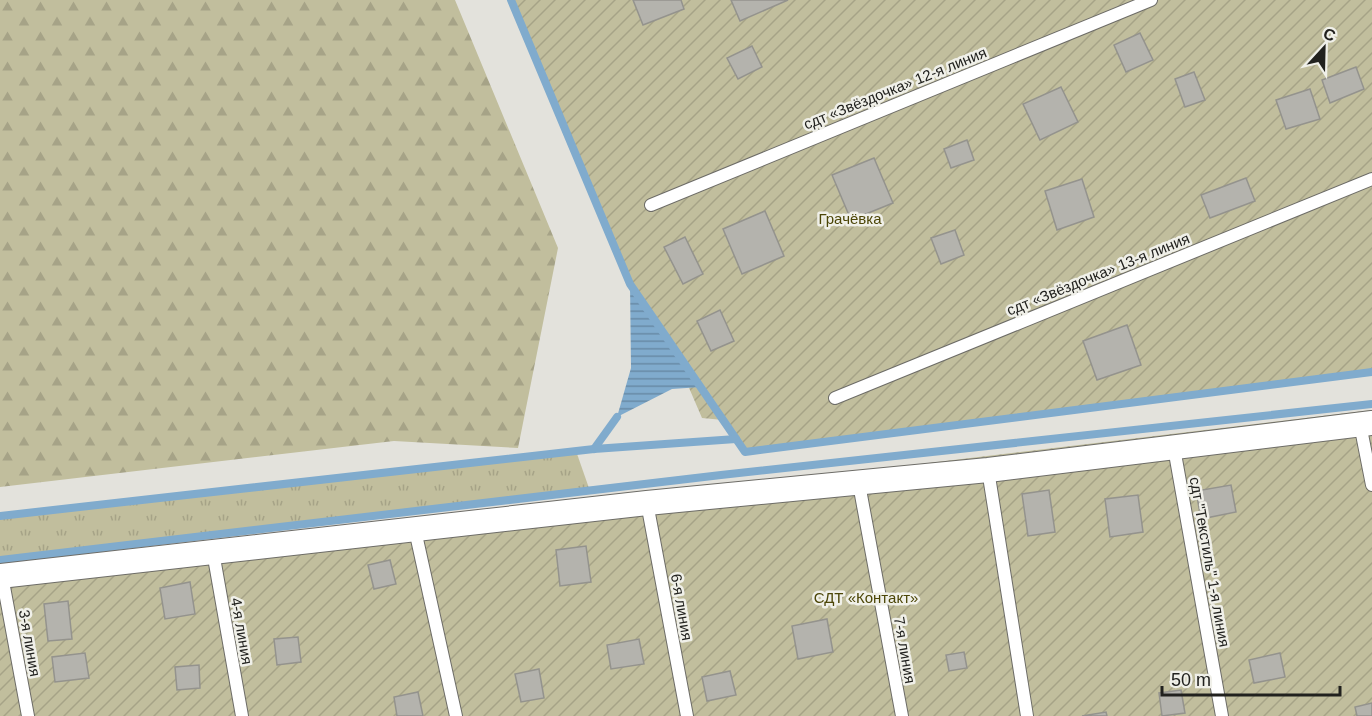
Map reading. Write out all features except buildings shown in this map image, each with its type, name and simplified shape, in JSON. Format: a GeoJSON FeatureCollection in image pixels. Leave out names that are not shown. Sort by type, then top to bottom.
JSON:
{"type":"FeatureCollection","features":[{"type":"Feature","properties":{"kind":"street"},"geometry":{"type":"LineString","coordinates":[[1,576],[647,503],[988,470],[1366,424]]}},
{"type":"Feature","properties":{"kind":"lane","name":"сдт «Звёздочка» 12-я линия"},"geometry":{"type":"LineString","coordinates":[[651,205],[1151,0]]}},
{"type":"Feature","properties":{"kind":"lane","name":"сдт «Звёздочка» 13-я линия"},"geometry":{"type":"LineString","coordinates":[[835,398],[1372,179]]}},
{"type":"Feature","properties":{"kind":"lane"},"geometry":{"type":"LineString","coordinates":[[1366,424],[1372,485]]}},
{"type":"Feature","properties":{"kind":"lane","name":"сдт \"Текстиль\" 1-я линия"},"geometry":{"type":"LineString","coordinates":[[1174,448],[1222,716]]}},
{"type":"Feature","properties":{"kind":"lane"},"geometry":{"type":"LineString","coordinates":[[988,470],[1027,716]]}},
{"type":"Feature","properties":{"kind":"lane","name":"7-я линия"},"geometry":{"type":"LineString","coordinates":[[859,484],[902,716]]}},
{"type":"Feature","properties":{"kind":"lane","name":"6-я линия"},"geometry":{"type":"LineString","coordinates":[[647,503],[687,716]]}},
{"type":"Feature","properties":{"kind":"lane"},"geometry":{"type":"LineString","coordinates":[[415,530],[456,716]]}},
{"type":"Feature","properties":{"kind":"lane","name":"4-я линия"},"geometry":{"type":"LineString","coordinates":[[213,552],[242,716]]}},
{"type":"Feature","properties":{"kind":"lane","name":"3-я линия"},"geometry":{"type":"LineString","coordinates":[[1,576],[28,716]]}},
{"type":"Feature","properties":{"kind":"green space"},"geometry":{"type":"Polygon","coordinates":[[[0,0],[455,0],[558,248],[518,448],[394,441],[0,487],[0,0]]]}},
{"type":"Feature","properties":{"kind":"green space","name":"Грачёвка"},"geometry":{"type":"Polygon","coordinates":[[[511,0],[1372,0],[1372,372],[745,452],[723,420],[702,418],[668,339],[630,284],[511,0]]]}},
{"type":"Feature","properties":{"kind":"green space","name":"СДТ «Контакт»"},"geometry":{"type":"Polygon","coordinates":[[[1372,410],[1372,716],[0,716],[0,574],[1372,410]]]}},
{"type":"Feature","properties":{"kind":"green space"},"geometry":{"type":"Polygon","coordinates":[[[576,451],[590,491],[0,560],[0,516],[576,451]]]}},
{"type":"Feature","properties":{"kind":"water"},"geometry":{"type":"Polygon","coordinates":[[[630,284],[701,387],[672,389],[617,417],[631,368],[630,284]]]}},
{"type":"Feature","properties":{"kind":"waterway"},"geometry":{"type":"LineString","coordinates":[[511,0],[630,284],[745,452],[1372,372]]}},
{"type":"Feature","properties":{"kind":"waterway"},"geometry":{"type":"LineString","coordinates":[[0,560],[721,475],[1372,404]]}},
{"type":"Feature","properties":{"kind":"waterway"},"geometry":{"type":"LineString","coordinates":[[594,449],[617,417]]}},
{"type":"Feature","properties":{"kind":"waterway"},"geometry":{"type":"LineString","coordinates":[[0,516],[594,449],[736,439]]}}]}
